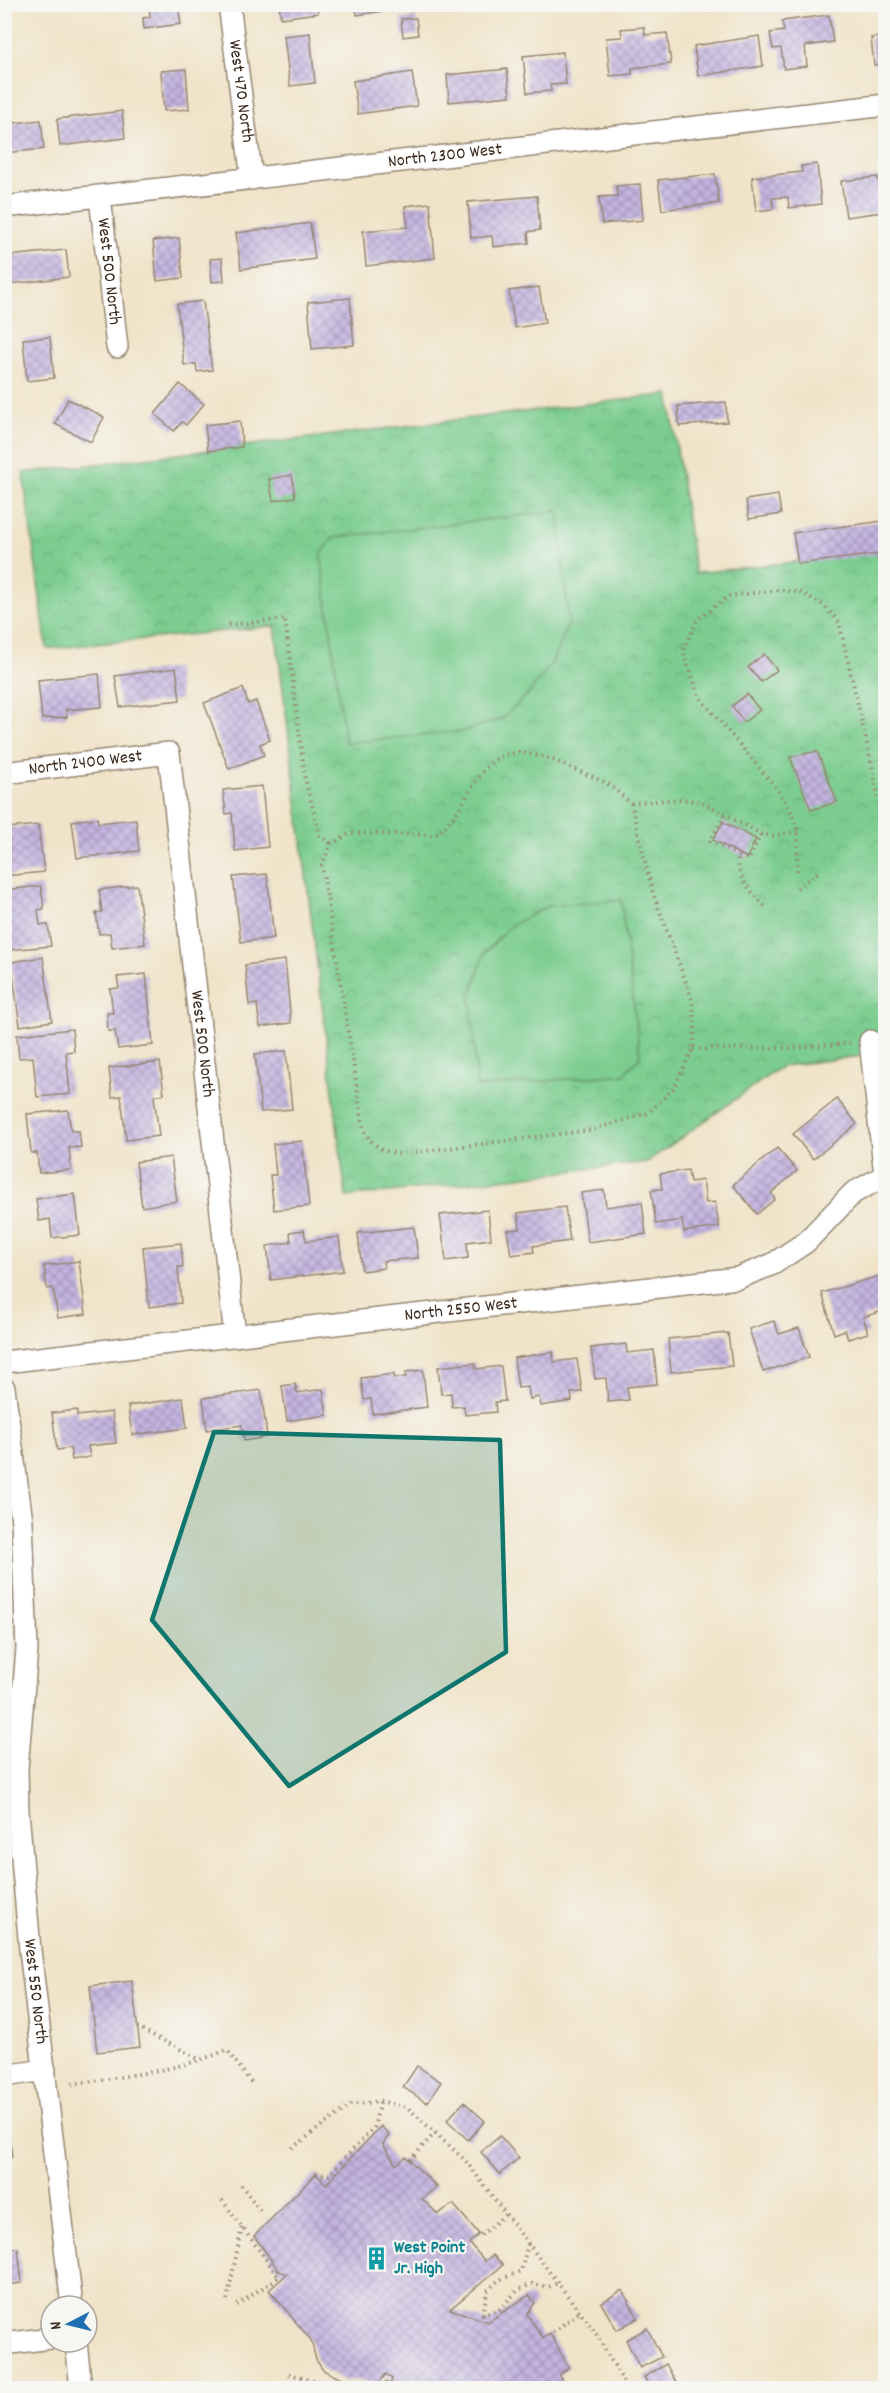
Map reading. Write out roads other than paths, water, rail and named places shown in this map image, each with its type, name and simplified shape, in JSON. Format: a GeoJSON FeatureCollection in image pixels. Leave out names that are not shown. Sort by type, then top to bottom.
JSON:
{"type":"FeatureCollection","features":[{"type":"Feature","properties":{"kind":"street","name":"West 470 North"},"geometry":{"type":"LineString","coordinates":[[229,4],[252,179]]}},
{"type":"Feature","properties":{"kind":"street","name":"North 2300 West"},"geometry":{"type":"LineString","coordinates":[[4,207],[885,105]]}},
{"type":"Feature","properties":{"kind":"street","name":"West 500 North"},"geometry":{"type":"LineString","coordinates":[[100,197],[117,347]]}},
{"type":"Feature","properties":{"kind":"street","name":"West 500 North"},"geometry":{"type":"LineString","coordinates":[[169,753],[235,1336]]}},
{"type":"Feature","properties":{"kind":"street","name":"North 2400 West"},"geometry":{"type":"LineString","coordinates":[[4,773],[169,753]]}},
{"type":"Feature","properties":{"kind":"street"},"geometry":{"type":"LineString","coordinates":[[862,1041],[885,1175]]}},
{"type":"Feature","properties":{"kind":"street","name":"North 2550 West"},"geometry":{"type":"LineString","coordinates":[[4,1362],[738,1278],[773,1264],[806,1242],[853,1193],[885,1175]]}},
{"type":"Feature","properties":{"kind":"street","name":"West 550 North"},"geometry":{"type":"LineString","coordinates":[[4,1388],[13,1522],[27,1649],[11,1812],[45,2070],[71,2294]]}},
{"type":"Feature","properties":{"kind":"street"},"geometry":{"type":"LineString","coordinates":[[4,2076],[45,2070]]}},
{"type":"Feature","properties":{"kind":"street"},"geometry":{"type":"LineString","coordinates":[[4,2344],[39,2340]]}},
{"type":"Feature","properties":{"kind":"street"},"geometry":{"type":"LineString","coordinates":[[77,2354],[81,2388]]}},
{"type":"Feature","properties":{"kind":"place","name":"West Point Jr. High"},"geometry":{"type":"Point","coordinates":[376,2258]}}]}
